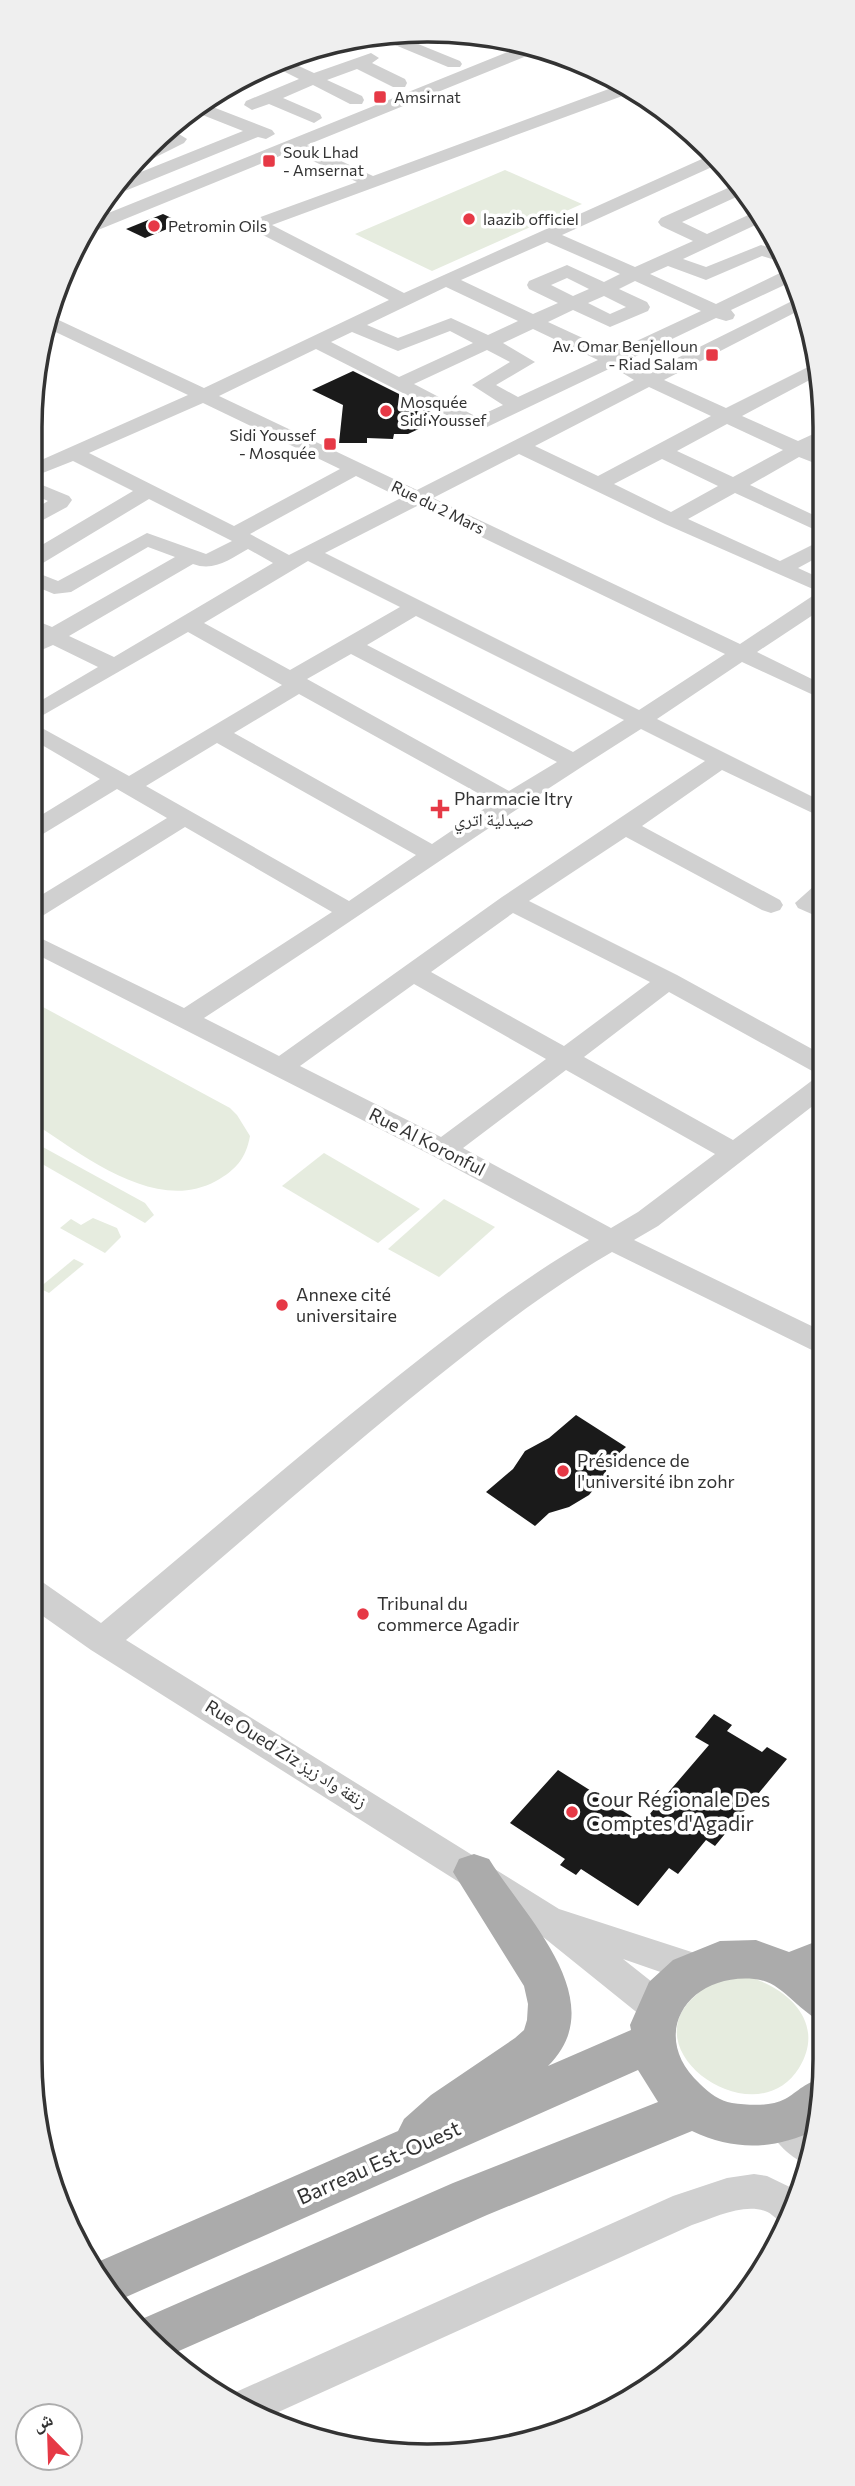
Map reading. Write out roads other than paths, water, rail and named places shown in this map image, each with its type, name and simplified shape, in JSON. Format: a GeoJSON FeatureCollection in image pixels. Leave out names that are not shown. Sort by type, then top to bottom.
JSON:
{"type":"FeatureCollection","features":[{"type":"Feature","properties":{"kind":"main road"},"geometry":{"type":"LineString","coordinates":[[396,2157],[455,2103],[518,2061],[544,2037],[550,2011],[549,1989],[474,1872]]}},
{"type":"Feature","properties":{"kind":"main road"},"geometry":{"type":"LineString","coordinates":[[806,2124],[753,2127],[722,2122],[693,2109],[664,2079],[655,2025],[673,1985],[695,1968],[723,1959],[746,1958],[808,1964],[813,1984]]}},
{"type":"Feature","properties":{"kind":"main road","name":"Barreau Est-Ouest"},"geometry":{"type":"LineString","coordinates":[[112,2280],[396,2157],[655,2025]]}},
{"type":"Feature","properties":{"kind":"main road"},"geometry":{"type":"LineString","coordinates":[[160,2336],[470,2199],[693,2109]]}},
{"type":"Feature","properties":{"kind":"street"},"geometry":{"type":"LineString","coordinates":[[403,43],[454,64]]}},
{"type":"Feature","properties":{"kind":"street"},"geometry":{"type":"LineString","coordinates":[[126,188],[496,48]]}},
{"type":"Feature","properties":{"kind":"street"},"geometry":{"type":"LineString","coordinates":[[102,222],[520,53]]}},
{"type":"Feature","properties":{"kind":"street"},"geometry":{"type":"LineString","coordinates":[[314,118],[261,101],[364,61],[400,83]]}},
{"type":"Feature","properties":{"kind":"street"},"geometry":{"type":"LineString","coordinates":[[288,68],[313,79],[367,95]]}},
{"type":"Feature","properties":{"kind":"street"},"geometry":{"type":"LineString","coordinates":[[406,301],[262,226],[264,221],[617,92]]}},
{"type":"Feature","properties":{"kind":"street"},"geometry":{"type":"LineString","coordinates":[[208,111],[264,134]]}},
{"type":"Feature","properties":{"kind":"street"},"geometry":{"type":"LineString","coordinates":[[293,145],[370,181]]}},
{"type":"Feature","properties":{"kind":"street"},"geometry":{"type":"LineString","coordinates":[[154,156],[180,168]]}},
{"type":"Feature","properties":{"kind":"street"},"geometry":{"type":"LineString","coordinates":[[42,467],[205,395],[446,280],[707,163]]}},
{"type":"Feature","properties":{"kind":"street"},"geometry":{"type":"LineString","coordinates":[[667,222],[732,192]]}},
{"type":"Feature","properties":{"kind":"street"},"geometry":{"type":"LineString","coordinates":[[622,201],[706,240]]}},
{"type":"Feature","properties":{"kind":"street"},"geometry":{"type":"LineString","coordinates":[[399,384],[752,220]]}},
{"type":"Feature","properties":{"kind":"street"},"geometry":{"type":"LineString","coordinates":[[547,235],[752,327]]}},
{"type":"Feature","properties":{"kind":"street"},"geometry":{"type":"LineString","coordinates":[[667,259],[706,274],[761,250],[771,253]]}},
{"type":"Feature","properties":{"kind":"street"},"geometry":{"type":"LineString","coordinates":[[563,271],[641,307],[610,321],[570,304],[536,285],[563,271]]}},
{"type":"Feature","properties":{"kind":"street"},"geometry":{"type":"LineString","coordinates":[[316,342],[474,423],[480,423],[783,279]]}},
{"type":"Feature","properties":{"kind":"street"},"geometry":{"type":"LineString","coordinates":[[446,280],[614,360],[649,380],[813,455]]}},
{"type":"Feature","properties":{"kind":"street"},"geometry":{"type":"LineString","coordinates":[[42,709],[298,558],[794,307]]}},
{"type":"Feature","properties":{"kind":"street","name":"Rue du 2 Mars"},"geometry":{"type":"LineString","coordinates":[[56,324],[813,688]]}},
{"type":"Feature","properties":{"kind":"street"},"geometry":{"type":"LineString","coordinates":[[353,326],[398,345],[451,324],[489,342],[525,362],[482,385],[518,405]]}},
{"type":"Feature","properties":{"kind":"street"},"geometry":{"type":"LineString","coordinates":[[599,484],[809,373]]}},
{"type":"Feature","properties":{"kind":"street"},"geometry":{"type":"LineString","coordinates":[[672,520],[813,441]]}},
{"type":"Feature","properties":{"kind":"street"},"geometry":{"type":"LineString","coordinates":[[519,446],[672,520],[813,583]]}},
{"type":"Feature","properties":{"kind":"street"},"geometry":{"type":"LineString","coordinates":[[662,451],[813,523]]}},
{"type":"Feature","properties":{"kind":"street"},"geometry":{"type":"LineString","coordinates":[[73,453],[241,538],[298,558],[416,607],[813,806]]}},
{"type":"Feature","properties":{"kind":"street"},"geometry":{"type":"LineString","coordinates":[[42,582],[54,588],[63,587],[147,539],[155,540],[201,562],[211,561],[241,538],[356,468]]}},
{"type":"Feature","properties":{"kind":"street"},"geometry":{"type":"LineString","coordinates":[[42,491],[62,500],[42,514]]}},
{"type":"Feature","properties":{"kind":"street"},"geometry":{"type":"LineString","coordinates":[[42,554],[146,492]]}},
{"type":"Feature","properties":{"kind":"street"},"geometry":{"type":"LineString","coordinates":[[781,569],[813,551]]}},
{"type":"Feature","properties":{"kind":"street"},"geometry":{"type":"LineString","coordinates":[[42,641],[101,610],[190,557]]}},
{"type":"Feature","properties":{"kind":"street"},"geometry":{"type":"LineString","coordinates":[[186,1018],[350,912],[510,801],[813,606]]}},
{"type":"Feature","properties":{"kind":"street"},"geometry":{"type":"LineString","coordinates":[[42,826],[215,732],[350,645],[416,607]]}},
{"type":"Feature","properties":{"kind":"street"},"geometry":{"type":"LineString","coordinates":[[188,623],[510,801]]}},
{"type":"Feature","properties":{"kind":"street"},"geometry":{"type":"LineString","coordinates":[[42,630],[114,666]]}},
{"type":"Feature","properties":{"kind":"street"},"geometry":{"type":"LineString","coordinates":[[350,645],[573,761]]}},
{"type":"Feature","properties":{"kind":"street"},"geometry":{"type":"LineString","coordinates":[[215,732],[431,854]]}},
{"type":"Feature","properties":{"kind":"street"},"geometry":{"type":"LineString","coordinates":[[42,736],[350,912]]}},
{"type":"Feature","properties":{"kind":"street"},"geometry":{"type":"LineString","coordinates":[[281,1067],[511,902],[721,760]]}},
{"type":"Feature","properties":{"kind":"street"},"geometry":{"type":"LineString","coordinates":[[42,906],[185,817]]}},
{"type":"Feature","properties":{"kind":"street"},"geometry":{"type":"LineString","coordinates":[[625,827],[771,905]]}},
{"type":"Feature","properties":{"kind":"street"},"geometry":{"type":"LineString","coordinates":[[511,902],[668,981],[813,1061]]}},
{"type":"Feature","properties":{"kind":"street","name":"Rue Al Koronful"},"geometry":{"type":"LineString","coordinates":[[42,947],[443,1149],[612,1241],[813,1340]]}},
{"type":"Feature","properties":{"kind":"street"},"geometry":{"type":"LineString","coordinates":[[414,973],[734,1153]]}},
{"type":"Feature","properties":{"kind":"street"},"geometry":{"type":"LineString","coordinates":[[443,1149],[668,981]]}},
{"type":"Feature","properties":{"kind":"street"},"geometry":{"type":"LineString","coordinates":[[102,1641],[354,1427],[478,1328],[559,1270],[649,1219],[813,1093]]}},
{"type":"Feature","properties":{"kind":"street","name":"Rue Oued Ziz زنقة واد زيز"},"geometry":{"type":"LineString","coordinates":[[42,1598],[102,1641],[544,1916],[655,2025]]}},
{"type":"Feature","properties":{"kind":"street","name":"Rue Oued Ziz زنقة واد زيز"},"geometry":{"type":"LineString","coordinates":[[544,1916],[695,1968]]}},
{"type":"Feature","properties":{"kind":"street"},"geometry":{"type":"LineString","coordinates":[[254,2403],[686,2209],[749,2190],[769,2193],[786,2202]]}},
{"type":"Feature","properties":{"kind":"place","name":"Amsirnat"},"geometry":{"type":"Point","coordinates":[380,97]}},
{"type":"Feature","properties":{"kind":"place","name":"Souk Lhad - Amsernat"},"geometry":{"type":"Point","coordinates":[269,161]}},
{"type":"Feature","properties":{"kind":"place","name":"laazib officiel"},"geometry":{"type":"Point","coordinates":[469,219]}},
{"type":"Feature","properties":{"kind":"place","name":"Petromin Oils"},"geometry":{"type":"Point","coordinates":[154,226]}},
{"type":"Feature","properties":{"kind":"place","name":"Av. Omar Benjelloun - Riad Salam"},"geometry":{"type":"Point","coordinates":[712,355]}},
{"type":"Feature","properties":{"kind":"place","name":"Mosquée Sidi Youssef"},"geometry":{"type":"Point","coordinates":[386,411]}},
{"type":"Feature","properties":{"kind":"place","name":"Sidi Youssef - Mosquée"},"geometry":{"type":"Point","coordinates":[330,444]}},
{"type":"Feature","properties":{"kind":"place","name":"Pharmacie Itry صيدلية اتري"},"geometry":{"type":"Point","coordinates":[440,809]}},
{"type":"Feature","properties":{"kind":"place","name":"Annexe cité universitaire"},"geometry":{"type":"Point","coordinates":[282,1305]}},
{"type":"Feature","properties":{"kind":"place","name":"Présidence de l'université ibn zohr"},"geometry":{"type":"Point","coordinates":[563,1471]}},
{"type":"Feature","properties":{"kind":"place","name":"Tribunal du commerce Agadir"},"geometry":{"type":"Point","coordinates":[363,1614]}},
{"type":"Feature","properties":{"kind":"place","name":"Cour Régionale Des Comptes d'Agadir"},"geometry":{"type":"Point","coordinates":[572,1812]}}]}
